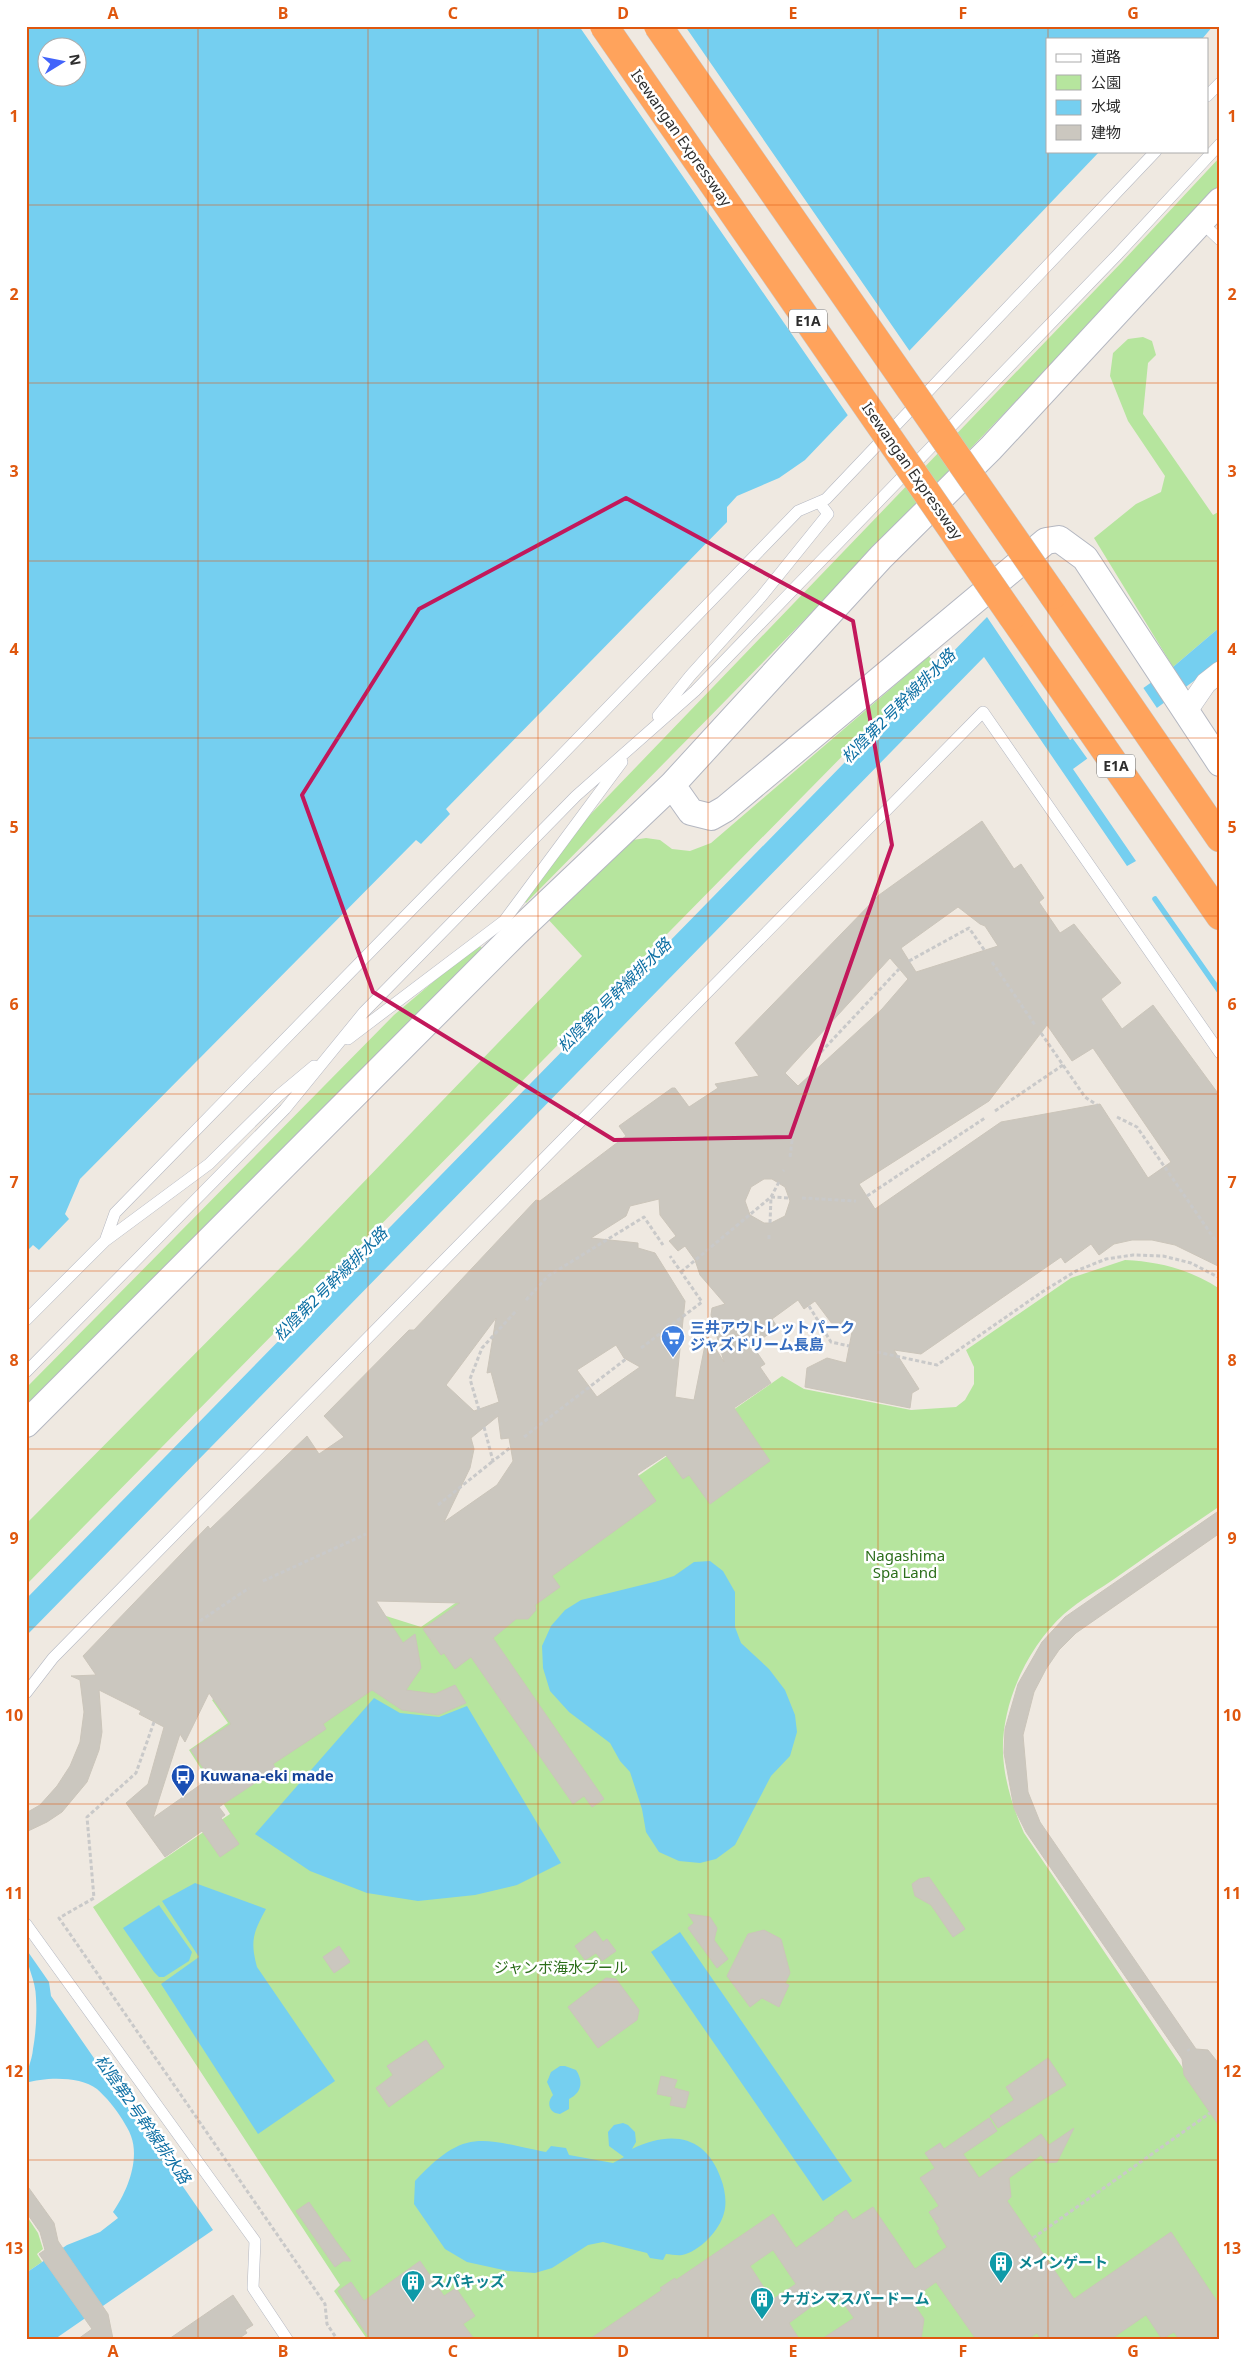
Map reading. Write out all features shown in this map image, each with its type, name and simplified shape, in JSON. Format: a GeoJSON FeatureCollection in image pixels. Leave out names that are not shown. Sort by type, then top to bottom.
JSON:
{"type":"FeatureCollection","features":[{"type":"Feature","properties":{"kind":"highway","name":"Isewangan Expressway"},"geometry":{"type":"LineString","coordinates":[[604,26],[1220,916]]}},
{"type":"Feature","properties":{"kind":"highway"},"geometry":{"type":"LineString","coordinates":[[658,26],[1220,838]]}},
{"type":"Feature","properties":{"kind":"street"},"geometry":{"type":"LineString","coordinates":[[26,1424],[510,927],[672,785],[881,557],[991,448],[1220,201]]}},
{"type":"Feature","properties":{"kind":"street"},"geometry":{"type":"LineString","coordinates":[[672,785],[691,812],[710,817],[725,809],[1046,542],[1059,539],[1085,558],[1220,763]]}},
{"type":"Feature","properties":{"kind":"street"},"geometry":{"type":"LineString","coordinates":[[1182,707],[1220,672]]}},
{"type":"Feature","properties":{"kind":"lane"},"geometry":{"type":"LineString","coordinates":[[1208,95],[1220,83]]}},
{"type":"Feature","properties":{"kind":"lane"},"geometry":{"type":"LineString","coordinates":[[26,1372],[285,1109],[364,1012],[576,796],[702,684],[1110,262],[1220,144]]}},
{"type":"Feature","properties":{"kind":"lane"},"geometry":{"type":"LineString","coordinates":[[105,1241],[114,1213],[798,511],[826,499],[833,492],[1155,152]]}},
{"type":"Feature","properties":{"kind":"lane"},"geometry":{"type":"LineString","coordinates":[[1201,222],[1220,240]]}},
{"type":"Feature","properties":{"kind":"lane"},"geometry":{"type":"LineString","coordinates":[[26,1320],[105,1241],[209,1164],[278,1096],[334,1050],[510,927],[590,803],[690,676],[761,597],[828,514],[819,502]]}},
{"type":"Feature","properties":{"kind":"lane"},"geometry":{"type":"LineString","coordinates":[[26,1693],[60,1651],[983,712],[1220,1053]]}},
{"type":"Feature","properties":{"kind":"lane"},"geometry":{"type":"LineString","coordinates":[[26,1924],[255,2241],[253,2288],[287,2339]]}},
{"type":"Feature","properties":{"kind":"path"},"geometry":{"type":"LineString","coordinates":[[909,960],[969,928],[985,951]]}},
{"type":"Feature","properties":{"kind":"path"},"geometry":{"type":"LineString","coordinates":[[992,962],[1035,1025]]}},
{"type":"Feature","properties":{"kind":"path"},"geometry":{"type":"LineString","coordinates":[[821,1052],[899,968]]}},
{"type":"Feature","properties":{"kind":"path"},"geometry":{"type":"LineString","coordinates":[[1041,1033],[1086,1098],[1097,1105]]}},
{"type":"Feature","properties":{"kind":"path"},"geometry":{"type":"LineString","coordinates":[[995,1111],[1063,1065]]}},
{"type":"Feature","properties":{"kind":"path"},"geometry":{"type":"LineString","coordinates":[[1116,1117],[1137,1127],[1220,1247]]}},
{"type":"Feature","properties":{"kind":"path"},"geometry":{"type":"LineString","coordinates":[[867,1196],[985,1118]]}},
{"type":"Feature","properties":{"kind":"path"},"geometry":{"type":"LineString","coordinates":[[790,1157],[794,1126]]}},
{"type":"Feature","properties":{"kind":"path"},"geometry":{"type":"LineString","coordinates":[[681,1272],[771,1197],[779,1182]]}},
{"type":"Feature","properties":{"kind":"path"},"geometry":{"type":"LineString","coordinates":[[771,1197],[789,1198]]}},
{"type":"Feature","properties":{"kind":"path"},"geometry":{"type":"LineString","coordinates":[[770,1223],[771,1197]]}},
{"type":"Feature","properties":{"kind":"path"},"geometry":{"type":"LineString","coordinates":[[802,1198],[856,1201]]}},
{"type":"Feature","properties":{"kind":"path"},"geometry":{"type":"LineString","coordinates":[[526,1300],[548,1276],[644,1217],[663,1246]]}},
{"type":"Feature","properties":{"kind":"path"},"geometry":{"type":"LineString","coordinates":[[877,1352],[938,1365],[1049,1288],[1076,1271],[1106,1259],[1134,1255],[1162,1256],[1191,1263],[1220,1278]]}},
{"type":"Feature","properties":{"kind":"path"},"geometry":{"type":"LineString","coordinates":[[641,1348],[702,1302],[670,1256]]}},
{"type":"Feature","properties":{"kind":"path"},"geometry":{"type":"LineString","coordinates":[[809,1306],[831,1342],[849,1346]]}},
{"type":"Feature","properties":{"kind":"path"},"geometry":{"type":"LineString","coordinates":[[479,1410],[470,1379],[482,1348],[518,1310]]}},
{"type":"Feature","properties":{"kind":"path"},"geometry":{"type":"LineString","coordinates":[[524,1437],[626,1360]]}},
{"type":"Feature","properties":{"kind":"path"},"geometry":{"type":"LineString","coordinates":[[484,1427],[493,1460]]}},
{"type":"Feature","properties":{"kind":"path"},"geometry":{"type":"LineString","coordinates":[[438,1505],[511,1447]]}},
{"type":"Feature","properties":{"kind":"path"},"geometry":{"type":"LineString","coordinates":[[263,1581],[366,1534]]}},
{"type":"Feature","properties":{"kind":"path"},"geometry":{"type":"LineString","coordinates":[[200,1621],[249,1588]]}},
{"type":"Feature","properties":{"kind":"path"},"geometry":{"type":"LineString","coordinates":[[154,1722],[136,1773],[87,1817],[94,1898],[59,1918],[325,2304],[327,2324],[337,2339]]}},
{"type":"Feature","properties":{"kind":"path"},"geometry":{"type":"LineString","coordinates":[[1033,2238],[1210,2113]]}},
{"type":"Feature","properties":{"kind":"highlighted area"},"geometry":{"type":"Polygon","coordinates":[[[626,498],[853,621],[892,845],[790,1137],[614,1140],[373,992],[302,795],[419,609],[626,498]]]}},
{"type":"Feature","properties":{"kind":"green space"},"geometry":{"type":"Polygon","coordinates":[[[1220,157],[1220,184],[1135,276],[876,546],[526,903],[523,900],[587,818],[1122,262],[1220,157]]]}},
{"type":"Feature","properties":{"kind":"green space"},"geometry":{"type":"Polygon","coordinates":[[[1143,337],[1152,341],[1156,355],[1148,363],[1143,414],[1213,515],[1220,511],[1220,627],[1173,667],[1094,538],[1136,504],[1161,492],[1165,476],[1128,421],[1110,376],[1113,353],[1128,339],[1143,337]]]}},
{"type":"Feature","properties":{"kind":"green space"},"geometry":{"type":"Polygon","coordinates":[[[929,656],[934,663],[26,1585],[26,1524],[302,1246],[582,956],[546,917],[633,840],[646,838],[660,840],[672,849],[690,851],[711,843],[929,656]]]}},
{"type":"Feature","properties":{"kind":"green space"},"geometry":{"type":"Polygon","coordinates":[[[478,944],[482,948],[26,1414],[26,1388],[394,1015],[478,944]]]}},
{"type":"Feature","properties":{"kind":"green space","name":"ジャンボ海水プール"},"geometry":{"type":"Polygon","coordinates":[[[1125,1260],[1174,1268],[1197,1276],[1220,1289],[1220,1506],[1077,1604],[1051,1627],[1028,1659],[1019,1677],[1007,1715],[1003,1753],[1010,1794],[1024,1833],[1220,2123],[1220,2339],[367,2339],[334,2291],[340,2285],[93,1907],[230,1814],[189,1750],[228,1723],[212,1700],[240,1680],[377,1623],[386,1616],[421,1627],[782,1376],[804,1389],[911,1410],[956,1407],[965,1400],[974,1384],[974,1367],[966,1350],[1071,1278],[1125,1260]]]}},
{"type":"Feature","properties":{"kind":"green space"},"geometry":{"type":"Polygon","coordinates":[[[26,2215],[38,2233],[43,2249],[37,2254],[42,2262],[26,2273],[26,2215]]]}},
{"type":"Feature","properties":{"kind":"water"},"geometry":{"type":"Polygon","coordinates":[[[26,26],[1213,26],[1203,38],[1046,38],[1046,152],[1099,152],[805,460],[779,478],[737,496],[727,507],[727,522],[446,809],[450,814],[421,844],[416,840],[80,1179],[65,1214],[69,1219],[39,1250],[33,1245],[26,1252],[26,26]]]}},
{"type":"Feature","properties":{"kind":"water"},"geometry":{"type":"Polygon","coordinates":[[[987,617],[1070,740],[1173,667],[1220,627],[1220,662],[1073,769],[1136,861],[1127,866],[984,657],[26,1636],[26,1599],[987,617]]]}},
{"type":"Feature","properties":{"kind":"water"},"geometry":{"type":"Polygon","coordinates":[[[710,1561],[723,1571],[735,1592],[735,1627],[741,1643],[769,1669],[785,1690],[795,1715],[797,1732],[790,1756],[771,1776],[735,1845],[716,1859],[700,1863],[679,1861],[659,1852],[646,1832],[642,1809],[630,1772],[620,1761],[610,1743],[569,1712],[550,1691],[543,1668],[542,1646],[551,1626],[565,1610],[581,1600],[658,1581],[674,1576],[694,1562],[710,1561]]]}},
{"type":"Feature","properties":{"kind":"water"},"geometry":{"type":"Polygon","coordinates":[[[374,1698],[400,1713],[439,1717],[467,1706],[561,1863],[517,1885],[475,1895],[418,1901],[367,1893],[310,1871],[255,1834],[374,1698]]]}},
{"type":"Feature","properties":{"kind":"water"},"geometry":{"type":"Polygon","coordinates":[[[195,1883],[266,1909],[254,1937],[253,1944],[257,1967],[335,2081],[258,2134],[161,1984],[199,1957],[162,1901],[195,1883]]]}},
{"type":"Feature","properties":{"kind":"water"},"geometry":{"type":"Polygon","coordinates":[[[159,1905],[192,1952],[189,1961],[164,1977],[159,1977],[154,1972],[123,1928],[159,1905]]]}},
{"type":"Feature","properties":{"kind":"water"},"geometry":{"type":"Polygon","coordinates":[[[680,1932],[852,2181],[823,2201],[651,1952],[680,1932]]]}},
{"type":"Feature","properties":{"kind":"water"},"geometry":{"type":"Polygon","coordinates":[[[26,1949],[49,1982],[51,1996],[213,2230],[55,2339],[26,2339],[26,2273],[67,2245],[100,2232],[118,2218],[113,2212],[131,2176],[134,2155],[131,2136],[124,2123],[117,2111],[97,2089],[81,2082],[62,2079],[26,2083],[36,2030],[36,1991],[26,1949]]]}},
{"type":"Feature","properties":{"kind":"water"},"geometry":{"type":"Polygon","coordinates":[[[560,2066],[576,2070],[580,2079],[580,2087],[576,2094],[569,2099],[569,2109],[560,2114],[551,2110],[549,2104],[553,2095],[547,2082],[551,2072],[560,2066]]]}},
{"type":"Feature","properties":{"kind":"water"},"geometry":{"type":"Polygon","coordinates":[[[623,2123],[635,2132],[636,2142],[632,2149],[660,2139],[686,2140],[697,2145],[714,2164],[724,2187],[725,2209],[722,2220],[713,2233],[695,2250],[682,2255],[666,2254],[663,2260],[650,2258],[647,2253],[603,2242],[588,2245],[552,2268],[535,2273],[508,2271],[467,2262],[445,2249],[414,2204],[415,2181],[447,2152],[461,2145],[475,2141],[489,2141],[546,2152],[551,2146],[566,2148],[569,2155],[613,2163],[624,2157],[609,2146],[608,2132],[614,2125],[623,2123]]]}},
{"type":"Feature","properties":{"kind":"pier"},"geometry":{"type":"Polygon","coordinates":[[[579,26],[685,26],[911,353],[849,417],[579,26]]]}},
{"type":"Feature","properties":{"kind":"pier"},"geometry":{"type":"Polygon","coordinates":[[[1142,686],[1159,711],[1089,761],[1071,736],[1142,686]]]}},
{"type":"Feature","properties":{"kind":"building","name":"三井アウトレットパーク ジャズドリーム長島"},"geometry":{"type":"Polygon","coordinates":[[[982,821],[1014,869],[1021,864],[1044,898],[1039,902],[1060,933],[1074,924],[1121,983],[1101,999],[1122,1029],[1153,1005],[1220,1096],[1220,1267],[1175,1245],[1152,1240],[1132,1240],[1114,1244],[1099,1255],[1091,1244],[1065,1263],[1061,1257],[921,1354],[894,1350],[919,1389],[912,1393],[910,1408],[805,1387],[807,1368],[827,1358],[846,1363],[852,1332],[836,1329],[815,1301],[804,1309],[798,1300],[772,1319],[778,1328],[752,1345],[765,1364],[760,1367],[771,1383],[734,1408],[770,1461],[710,1504],[689,1475],[683,1479],[666,1455],[637,1474],[656,1501],[552,1576],[560,1587],[535,1605],[536,1610],[528,1619],[516,1619],[493,1638],[604,1799],[592,1807],[584,1796],[573,1804],[471,1657],[455,1669],[444,1653],[441,1655],[423,1629],[460,1603],[376,1601],[403,1643],[415,1634],[421,1668],[406,1690],[435,1694],[455,1685],[466,1703],[438,1715],[402,1710],[372,1690],[323,1724],[326,1729],[273,1764],[276,1769],[219,1807],[225,1815],[221,1818],[239,1844],[220,1857],[202,1831],[165,1857],[126,1803],[148,1784],[164,1727],[139,1714],[141,1711],[99,1690],[102,1732],[99,1750],[87,1782],[62,1812],[26,1832],[26,1813],[40,1805],[57,1786],[70,1766],[80,1742],[84,1712],[80,1680],[71,1676],[96,1675],[83,1656],[208,1526],[210,1529],[307,1436],[319,1454],[344,1437],[324,1416],[409,1330],[414,1330],[536,1200],[540,1201],[626,1136],[619,1126],[672,1088],[675,1088],[689,1107],[718,1088],[715,1084],[759,1076],[735,1043],[879,895],[982,821]],[[958,907],[901,948],[916,972],[998,946],[985,926],[958,907]],[[890,958],[785,1073],[798,1086],[882,1009],[908,979],[890,958]],[[1047,1025],[989,1101],[859,1184],[875,1209],[1001,1122],[1100,1104],[1148,1178],[1171,1162],[1093,1048],[1072,1061],[1047,1025]],[[764,1179],[751,1187],[745,1201],[750,1215],[764,1223],[771,1223],[785,1216],[790,1201],[785,1187],[772,1179],[764,1179]],[[659,1199],[630,1206],[626,1216],[591,1238],[638,1243],[638,1248],[655,1253],[685,1301],[675,1397],[694,1400],[707,1335],[724,1362],[711,1315],[712,1308],[725,1304],[700,1275],[695,1260],[685,1246],[678,1251],[669,1241],[676,1236],[660,1215],[659,1199]],[[496,1318],[446,1385],[474,1411],[499,1402],[491,1372],[487,1373],[496,1318]],[[616,1345],[577,1370],[597,1397],[640,1367],[624,1358],[616,1345]],[[498,1416],[471,1438],[474,1449],[470,1468],[444,1522],[497,1485],[513,1461],[509,1438],[501,1439],[498,1416]],[[209,1693],[185,1742],[180,1734],[153,1818],[210,1778],[191,1750],[231,1724],[209,1693]]]}},
{"type":"Feature","properties":{"kind":"building"},"geometry":{"type":"Polygon","coordinates":[[[1220,1510],[1220,1533],[1076,1633],[1059,1650],[1034,1692],[1023,1735],[1028,1792],[1040,1822],[1196,2049],[1208,2050],[1220,2065],[1220,2127],[1184,2075],[1182,2059],[1026,1832],[1014,1808],[1004,1753],[1005,1729],[1018,1684],[1042,1642],[1065,1617],[1220,1510]]]}},
{"type":"Feature","properties":{"kind":"building"},"geometry":{"type":"Polygon","coordinates":[[[929,1877],[965,1929],[953,1937],[931,1905],[915,1896],[912,1884],[919,1879],[929,1877]]]}},
{"type":"Feature","properties":{"kind":"building"},"geometry":{"type":"Polygon","coordinates":[[[688,1914],[710,1917],[717,1928],[714,1940],[728,1959],[717,1968],[688,1928],[694,1923],[688,1914]]]}},
{"type":"Feature","properties":{"kind":"building"},"geometry":{"type":"Polygon","coordinates":[[[764,1930],[781,1939],[790,1973],[785,1983],[789,1985],[779,2007],[762,1998],[750,2007],[727,1976],[748,1934],[764,1930]]]}},
{"type":"Feature","properties":{"kind":"building"},"geometry":{"type":"Polygon","coordinates":[[[595,1931],[603,1942],[607,1939],[616,1951],[602,1961],[596,1953],[585,1960],[575,1946],[595,1931]]]}},
{"type":"Feature","properties":{"kind":"building"},"geometry":{"type":"Polygon","coordinates":[[[339,1946],[350,1962],[334,1973],[323,1957],[339,1946]]]}},
{"type":"Feature","properties":{"kind":"building"},"geometry":{"type":"Polygon","coordinates":[[[606,1978],[616,1979],[639,2010],[637,2020],[598,2048],[568,2007],[606,1978]]]}},
{"type":"Feature","properties":{"kind":"building"},"geometry":{"type":"Polygon","coordinates":[[[426,2040],[444,2067],[389,2107],[376,2088],[393,2075],[387,2066],[426,2040]]]}},
{"type":"Feature","properties":{"kind":"building"},"geometry":{"type":"Polygon","coordinates":[[[1048,2058],[1066,2085],[998,2128],[990,2116],[1014,2100],[1006,2087],[1048,2058]]]}},
{"type":"Feature","properties":{"kind":"building"},"geometry":{"type":"Polygon","coordinates":[[[661,2076],[677,2080],[674,2088],[689,2092],[685,2108],[670,2105],[672,2097],[657,2094],[661,2076]]]}},
{"type":"Feature","properties":{"kind":"building"},"geometry":{"type":"Polygon","coordinates":[[[989,2118],[997,2131],[963,2154],[979,2178],[1041,2134],[1049,2145],[1074,2128],[1057,2162],[1047,2163],[1041,2155],[1009,2178],[1011,2197],[1007,2201],[1074,2299],[1171,2232],[1220,2306],[1220,2339],[1179,2339],[1174,2332],[1162,2339],[1146,2315],[1111,2339],[1041,2339],[1037,2333],[1028,2339],[976,2339],[936,2282],[911,2300],[924,2319],[921,2339],[822,2339],[854,2318],[834,2290],[789,2323],[799,2339],[590,2339],[662,2290],[660,2288],[675,2278],[676,2280],[773,2214],[796,2248],[846,2210],[853,2220],[873,2207],[915,2269],[947,2247],[937,2231],[940,2229],[929,2212],[939,2206],[920,2178],[935,2168],[925,2153],[940,2143],[944,2149],[989,2118]],[[773,2250],[750,2266],[772,2300],[796,2284],[773,2250]]]}},
{"type":"Feature","properties":{"kind":"building"},"geometry":{"type":"Polygon","coordinates":[[[26,2184],[54,2223],[58,2241],[108,2314],[113,2339],[78,2339],[92,2329],[39,2254],[45,2250],[40,2232],[26,2212],[26,2184]]]}},
{"type":"Feature","properties":{"kind":"building"},"geometry":{"type":"Polygon","coordinates":[[[309,2202],[351,2261],[343,2261],[335,2267],[296,2211],[309,2202]]]}},
{"type":"Feature","properties":{"kind":"building","name":"スパキッズ"},"geometry":{"type":"Polygon","coordinates":[[[420,2261],[444,2296],[456,2288],[475,2316],[463,2324],[474,2339],[370,2339],[338,2291],[351,2282],[364,2301],[420,2261]]]}},
{"type":"Feature","properties":{"kind":"building"},"geometry":{"type":"Polygon","coordinates":[[[233,2295],[253,2325],[245,2330],[247,2333],[238,2339],[169,2339],[233,2295]]]}},
{"type":"Feature","properties":{"kind":"waterway"},"geometry":{"type":"LineString","coordinates":[[1155,899],[1220,992]]}},
{"type":"Feature","properties":{"kind":"place","name":"三井アウトレットパーク ジャズドリーム長島"},"geometry":{"type":"Point","coordinates":[673,1358]}},
{"type":"Feature","properties":{"kind":"place","name":"Kuwana-eki made"},"geometry":{"type":"Point","coordinates":[183,1797]}},
{"type":"Feature","properties":{"kind":"place","name":"メインゲート"},"geometry":{"type":"Point","coordinates":[1001,2284]}},
{"type":"Feature","properties":{"kind":"place","name":"スパキッズ"},"geometry":{"type":"Point","coordinates":[413,2303]}},
{"type":"Feature","properties":{"kind":"place","name":"ナガシマスパードーム"},"geometry":{"type":"Point","coordinates":[762,2320]}},
{"type":"Feature","properties":{"kind":"water label","name":"松陰第2号幹線排水路"},"geometry":{"type":"Point","coordinates":[898,706]}},
{"type":"Feature","properties":{"kind":"water label","name":"松陰第2号幹線排水路"},"geometry":{"type":"Point","coordinates":[614,995]}},
{"type":"Feature","properties":{"kind":"water label","name":"松陰第2号幹線排水路"},"geometry":{"type":"Point","coordinates":[330,1284]}},
{"type":"Feature","properties":{"kind":"water label","name":"松陰第2号幹線排水路"},"geometry":{"type":"Point","coordinates":[143,2119]}},
{"type":"Feature","properties":{"kind":"park label","name":"Nagashima Spa Land"},"geometry":{"type":"Point","coordinates":[905,1564]}}]}
